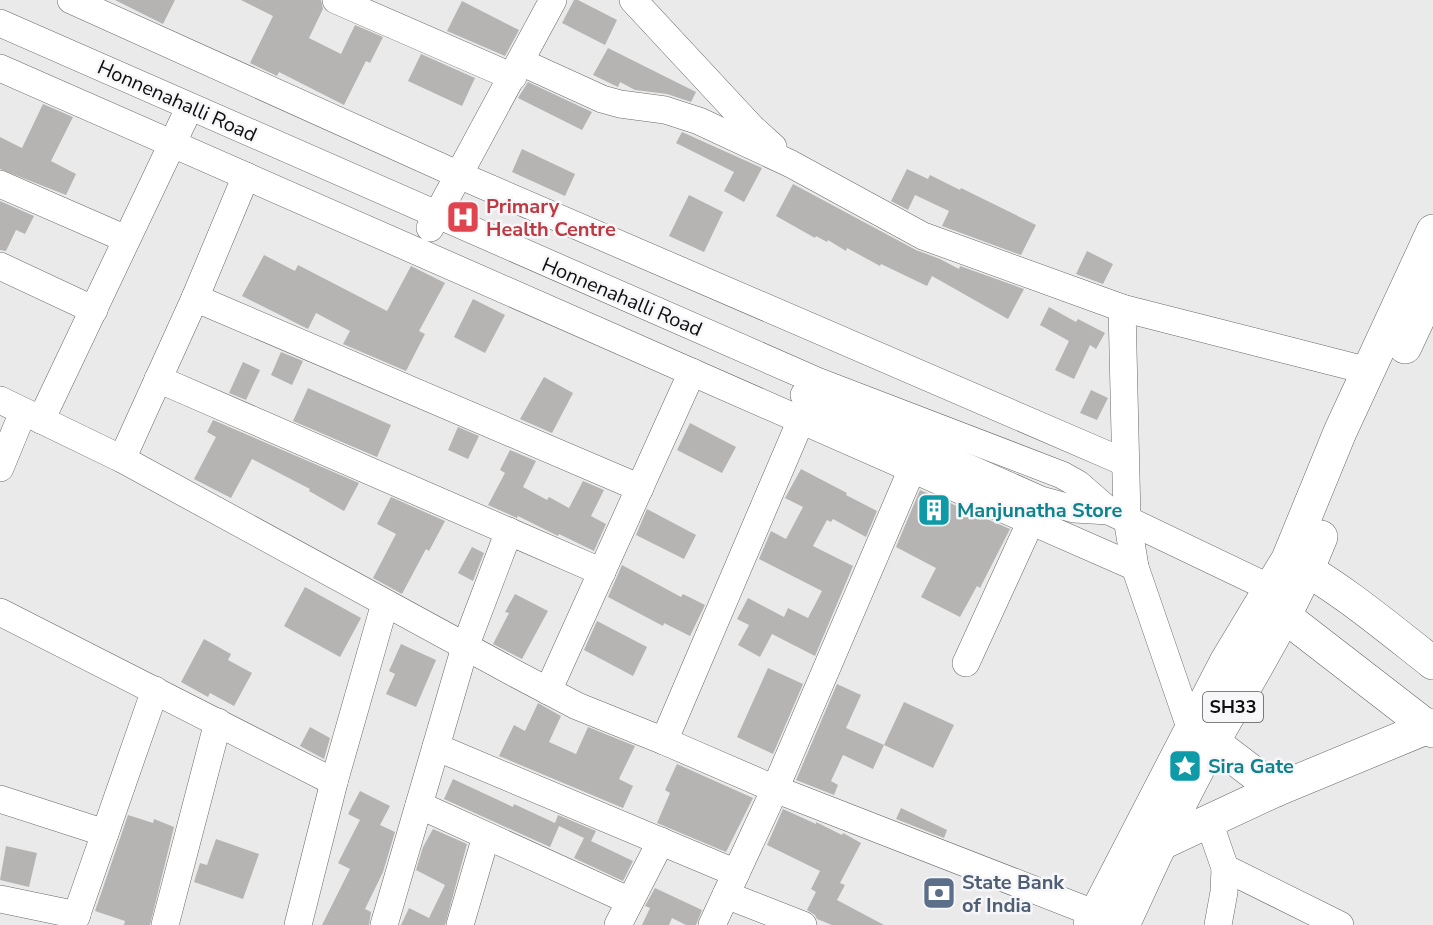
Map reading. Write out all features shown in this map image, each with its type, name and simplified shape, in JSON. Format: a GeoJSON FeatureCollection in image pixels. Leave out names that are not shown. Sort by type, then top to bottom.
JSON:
{"type":"FeatureCollection","features":[{"type":"Feature","properties":{"kind":"main road"},"geometry":{"type":"LineString","coordinates":[[1298,564],[1340,432],[1433,231]]}},
{"type":"Feature","properties":{"kind":"main road"},"geometry":{"type":"LineString","coordinates":[[1298,564],[1345,474],[1433,287]]}},
{"type":"Feature","properties":{"kind":"main road"},"geometry":{"type":"LineString","coordinates":[[1298,564],[1372,615],[1433,663]]}},
{"type":"Feature","properties":{"kind":"main road","name":"SH33"},"geometry":{"type":"LineString","coordinates":[[1103,921],[1272,602],[1298,564]]}},
{"type":"Feature","properties":{"kind":"main road"},"geometry":{"type":"LineString","coordinates":[[1160,844],[1275,790],[1431,728],[1272,602]]}},
{"type":"Feature","properties":{"kind":"main road"},"geometry":{"type":"LineString","coordinates":[[1202,736],[1275,790]]}},
{"type":"Feature","properties":{"kind":"main road","name":"SH33"},"geometry":{"type":"LineString","coordinates":[[1103,921],[1160,844],[1202,736]]}},
{"type":"Feature","properties":{"kind":"street"},"geometry":{"type":"LineString","coordinates":[[71,0],[459,175],[1124,462]]}},
{"type":"Feature","properties":{"kind":"street"},"geometry":{"type":"LineString","coordinates":[[336,0],[602,99],[620,104],[665,110],[699,121],[791,164],[923,236],[1122,308],[1369,371]]}},
{"type":"Feature","properties":{"kind":"street"},"geometry":{"type":"LineString","coordinates":[[633,0],[752,128],[791,164]]}},
{"type":"Feature","properties":{"kind":"street"},"geometry":{"type":"LineString","coordinates":[[434,222],[517,69],[550,1]]}},
{"type":"Feature","properties":{"kind":"street","name":"Honnenahalli Road"},"geometry":{"type":"LineString","coordinates":[[0,23],[434,222]]}},
{"type":"Feature","properties":{"kind":"street","name":"Honnenahalli Road"},"geometry":{"type":"LineString","coordinates":[[0,39],[184,119],[817,381],[1062,475],[1078,484],[1118,515],[1272,602]]}},
{"type":"Feature","properties":{"kind":"street"},"geometry":{"type":"LineString","coordinates":[[0,68],[1135,567]]}},
{"type":"Feature","properties":{"kind":"street"},"geometry":{"type":"LineString","coordinates":[[0,468],[21,411],[94,310],[184,119]]}},
{"type":"Feature","properties":{"kind":"street"},"geometry":{"type":"LineString","coordinates":[[122,459],[195,298],[246,176]]}},
{"type":"Feature","properties":{"kind":"street"},"geometry":{"type":"LineString","coordinates":[[0,184],[126,239]]}},
{"type":"Feature","properties":{"kind":"street"},"geometry":{"type":"LineString","coordinates":[[2,273],[94,310]]}},
{"type":"Feature","properties":{"kind":"street"},"geometry":{"type":"LineString","coordinates":[[195,298],[640,488]]}},
{"type":"Feature","properties":{"kind":"street"},"geometry":{"type":"LineString","coordinates":[[1122,308],[1124,462],[1118,515],[1135,567],[1202,736]]}},
{"type":"Feature","properties":{"kind":"street"},"geometry":{"type":"LineString","coordinates":[[548,691],[692,372]]}},
{"type":"Feature","properties":{"kind":"street"},"geometry":{"type":"LineString","coordinates":[[158,379],[602,572]]}},
{"type":"Feature","properties":{"kind":"street"},"geometry":{"type":"LineString","coordinates":[[21,411],[122,459],[578,706],[775,789],[1103,921]]}},
{"type":"Feature","properties":{"kind":"street"},"geometry":{"type":"LineString","coordinates":[[664,741],[801,420]]}},
{"type":"Feature","properties":{"kind":"street"},"geometry":{"type":"LineString","coordinates":[[712,925],[775,789],[912,469]]}},
{"type":"Feature","properties":{"kind":"street"},"geometry":{"type":"LineString","coordinates":[[966,663],[1031,521]]}},
{"type":"Feature","properties":{"kind":"street"},"geometry":{"type":"LineString","coordinates":[[384,925],[465,646],[509,531]]}},
{"type":"Feature","properties":{"kind":"street"},"geometry":{"type":"LineString","coordinates":[[298,925],[334,782],[385,603]]}},
{"type":"Feature","properties":{"kind":"street"},"geometry":{"type":"LineString","coordinates":[[0,612],[334,782]]}},
{"type":"Feature","properties":{"kind":"street"},"geometry":{"type":"LineString","coordinates":[[0,899],[75,920],[155,690]]}},
{"type":"Feature","properties":{"kind":"street"},"geometry":{"type":"LineString","coordinates":[[165,925],[218,722]]}},
{"type":"Feature","properties":{"kind":"street"},"geometry":{"type":"LineString","coordinates":[[436,747],[661,841],[803,925]]}},
{"type":"Feature","properties":{"kind":"street"},"geometry":{"type":"LineString","coordinates":[[0,800],[105,833]]}},
{"type":"Feature","properties":{"kind":"street"},"geometry":{"type":"LineString","coordinates":[[419,805],[630,901]]}},
{"type":"Feature","properties":{"kind":"street"},"geometry":{"type":"LineString","coordinates":[[1209,822],[1225,868],[1224,891],[1218,925]]}},
{"type":"Feature","properties":{"kind":"street"},"geometry":{"type":"LineString","coordinates":[[460,925],[486,836]]}},
{"type":"Feature","properties":{"kind":"street"},"geometry":{"type":"LineString","coordinates":[[618,925],[661,841]]}},
{"type":"Feature","properties":{"kind":"street"},"geometry":{"type":"LineString","coordinates":[[1225,868],[1340,925]]}},
{"type":"Feature","properties":{"kind":"building"},"geometry":{"type":"Polygon","coordinates":[[[115,0],[175,0],[163,24],[115,0]]]}},
{"type":"Feature","properties":{"kind":"building"},"geometry":{"type":"Polygon","coordinates":[[[241,0],[321,0],[323,9],[309,38],[341,54],[355,25],[383,37],[370,63],[366,61],[344,105],[279,72],[277,76],[250,63],[273,16],[241,0]]]}},
{"type":"Feature","properties":{"kind":"building"},"geometry":{"type":"Polygon","coordinates":[[[574,0],[617,20],[605,45],[562,23],[574,0]]]}},
{"type":"Feature","properties":{"kind":"building"},"geometry":{"type":"Polygon","coordinates":[[[462,1],[519,30],[505,56],[447,31],[462,1]]]}},
{"type":"Feature","properties":{"kind":"building"},"geometry":{"type":"Polygon","coordinates":[[[608,48],[696,92],[691,102],[667,94],[635,90],[620,82],[618,87],[593,75],[608,48]]]}},
{"type":"Feature","properties":{"kind":"building"},"geometry":{"type":"Polygon","coordinates":[[[421,54],[475,78],[462,106],[408,81],[421,54]]]}},
{"type":"Feature","properties":{"kind":"building"},"geometry":{"type":"Polygon","coordinates":[[[528,82],[592,112],[582,130],[518,98],[528,82]]]}},
{"type":"Feature","properties":{"kind":"building"},"geometry":{"type":"Polygon","coordinates":[[[43,104],[73,117],[51,161],[76,174],[66,195],[0,169],[0,137],[22,148],[43,104]]]}},
{"type":"Feature","properties":{"kind":"building"},"geometry":{"type":"Polygon","coordinates":[[[682,132],[762,168],[744,202],[724,191],[734,172],[676,143],[682,132]]]}},
{"type":"Feature","properties":{"kind":"building"},"geometry":{"type":"Polygon","coordinates":[[[522,149],[575,174],[565,196],[512,172],[522,149]]]}},
{"type":"Feature","properties":{"kind":"building"},"geometry":{"type":"Polygon","coordinates":[[[907,169],[928,179],[930,175],[960,190],[961,188],[1036,225],[1021,255],[942,226],[949,211],[915,195],[908,210],[891,201],[907,169]]]}},
{"type":"Feature","properties":{"kind":"building"},"geometry":{"type":"Polygon","coordinates":[[[793,184],[916,250],[959,269],[960,266],[1024,289],[1008,319],[932,276],[927,286],[881,264],[880,266],[847,248],[846,251],[828,240],[827,242],[816,236],[815,238],[776,216],[793,184]]]}},
{"type":"Feature","properties":{"kind":"building"},"geometry":{"type":"Polygon","coordinates":[[[689,195],[723,212],[704,252],[669,236],[689,195]]]}},
{"type":"Feature","properties":{"kind":"building"},"geometry":{"type":"Polygon","coordinates":[[[0,201],[34,216],[25,234],[16,230],[6,251],[0,250],[0,201]]]}},
{"type":"Feature","properties":{"kind":"building"},"geometry":{"type":"Polygon","coordinates":[[[1087,251],[1113,264],[1103,284],[1076,274],[1087,251]]]}},
{"type":"Feature","properties":{"kind":"building"},"geometry":{"type":"Polygon","coordinates":[[[264,255],[295,271],[298,265],[387,311],[411,266],[445,283],[419,331],[425,334],[406,371],[343,344],[350,331],[316,313],[308,329],[242,296],[264,255]]]}},
{"type":"Feature","properties":{"kind":"building"},"geometry":{"type":"Polygon","coordinates":[[[473,299],[505,315],[485,353],[454,337],[473,299]]]}},
{"type":"Feature","properties":{"kind":"building"},"geometry":{"type":"Polygon","coordinates":[[[1049,307],[1076,322],[1078,319],[1105,333],[1096,349],[1090,345],[1074,379],[1055,370],[1069,341],[1040,325],[1049,307]]]}},
{"type":"Feature","properties":{"kind":"building"},"geometry":{"type":"Polygon","coordinates":[[[281,352],[303,361],[292,385],[271,375],[281,352]]]}},
{"type":"Feature","properties":{"kind":"building"},"geometry":{"type":"Polygon","coordinates":[[[243,362],[260,370],[246,400],[229,393],[243,362]]]}},
{"type":"Feature","properties":{"kind":"building"},"geometry":{"type":"Polygon","coordinates":[[[544,377],[573,393],[552,433],[520,419],[544,377]]]}},
{"type":"Feature","properties":{"kind":"building"},"geometry":{"type":"Polygon","coordinates":[[[308,388],[391,425],[377,457],[293,421],[308,388]]]}},
{"type":"Feature","properties":{"kind":"building"},"geometry":{"type":"Polygon","coordinates":[[[1091,390],[1108,398],[1097,420],[1080,413],[1091,390]]]}},
{"type":"Feature","properties":{"kind":"building"},"geometry":{"type":"Polygon","coordinates":[[[213,420],[359,483],[344,511],[309,491],[310,489],[252,459],[231,498],[194,479],[216,437],[207,432],[213,420]]]}},
{"type":"Feature","properties":{"kind":"building"},"geometry":{"type":"Polygon","coordinates":[[[690,423],[736,447],[722,473],[677,450],[690,423]]]}},
{"type":"Feature","properties":{"kind":"building"},"geometry":{"type":"Polygon","coordinates":[[[458,427],[479,436],[468,459],[448,450],[458,427]]]}},
{"type":"Feature","properties":{"kind":"building"},"geometry":{"type":"Polygon","coordinates":[[[510,450],[536,461],[523,487],[547,500],[549,497],[569,508],[583,481],[604,490],[591,516],[606,524],[594,551],[518,516],[517,518],[488,505],[505,473],[500,470],[510,450]]]}},
{"type":"Feature","properties":{"kind":"building"},"geometry":{"type":"Polygon","coordinates":[[[801,469],[877,511],[866,537],[833,519],[831,522],[827,520],[813,546],[853,566],[815,656],[772,634],[760,657],[738,645],[749,625],[737,619],[748,598],[784,617],[788,608],[808,618],[822,591],[759,559],[771,531],[786,539],[803,507],[785,498],[801,469]]]}},
{"type":"Feature","properties":{"kind":"building"},"geometry":{"type":"Polygon","coordinates":[[[920,490],[1010,529],[980,588],[977,586],[960,617],[921,597],[936,568],[896,547],[920,490]]]}},
{"type":"Feature","properties":{"kind":"building"},"geometry":{"type":"Polygon","coordinates":[[[391,497],[445,521],[429,551],[426,549],[402,594],[373,578],[396,534],[377,524],[391,497]]]}},
{"type":"Feature","properties":{"kind":"building"},"geometry":{"type":"Polygon","coordinates":[[[647,509],[696,535],[684,559],[636,535],[647,509]]]}},
{"type":"Feature","properties":{"kind":"building"},"geometry":{"type":"Polygon","coordinates":[[[472,547],[484,553],[473,581],[458,573],[472,547]]]}},
{"type":"Feature","properties":{"kind":"building"},"geometry":{"type":"Polygon","coordinates":[[[622,565],[681,597],[683,594],[705,605],[690,636],[664,623],[663,626],[608,597],[622,565]]]}},
{"type":"Feature","properties":{"kind":"building"},"geometry":{"type":"Polygon","coordinates":[[[305,587],[361,618],[340,657],[284,626],[305,587]]]}},
{"type":"Feature","properties":{"kind":"building"},"geometry":{"type":"Polygon","coordinates":[[[515,594],[548,611],[522,659],[493,644],[509,613],[505,612],[515,594]]]}},
{"type":"Feature","properties":{"kind":"building"},"geometry":{"type":"Polygon","coordinates":[[[597,621],[647,647],[633,676],[584,650],[597,621]]]}},
{"type":"Feature","properties":{"kind":"building"},"geometry":{"type":"Polygon","coordinates":[[[204,639],[231,654],[228,660],[252,673],[234,706],[210,693],[208,697],[181,682],[204,639]]]}},
{"type":"Feature","properties":{"kind":"building"},"geometry":{"type":"Polygon","coordinates":[[[401,644],[436,660],[416,707],[386,694],[395,674],[389,671],[401,644]]]}},
{"type":"Feature","properties":{"kind":"building"},"geometry":{"type":"Polygon","coordinates":[[[768,668],[803,684],[773,754],[737,737],[768,668]]]}},
{"type":"Feature","properties":{"kind":"building"},"geometry":{"type":"Polygon","coordinates":[[[837,684],[861,695],[846,728],[884,745],[873,769],[843,755],[831,781],[838,785],[834,795],[796,780],[837,684]]]}},
{"type":"Feature","properties":{"kind":"building"},"geometry":{"type":"Polygon","coordinates":[[[904,702],[954,725],[933,768],[884,745],[904,702]]]}},
{"type":"Feature","properties":{"kind":"building"},"geometry":{"type":"Polygon","coordinates":[[[538,703],[561,716],[549,742],[576,754],[588,727],[635,746],[619,779],[633,786],[623,808],[499,756],[514,725],[525,731],[538,703]]]}},
{"type":"Feature","properties":{"kind":"building"},"geometry":{"type":"Polygon","coordinates":[[[310,727],[330,738],[324,759],[300,746],[310,727]]]}},
{"type":"Feature","properties":{"kind":"building"},"geometry":{"type":"Polygon","coordinates":[[[677,764],[753,798],[726,852],[657,823],[670,793],[665,790],[677,764]]]}},
{"type":"Feature","properties":{"kind":"building"},"geometry":{"type":"Polygon","coordinates":[[[453,779],[513,807],[514,804],[555,823],[558,815],[596,831],[591,841],[633,861],[623,881],[574,858],[584,838],[559,826],[550,847],[444,799],[453,779]]]}},
{"type":"Feature","properties":{"kind":"building"},"geometry":{"type":"Polygon","coordinates":[[[360,791],[390,806],[380,825],[395,832],[383,872],[365,909],[371,912],[369,925],[322,925],[350,869],[338,863],[360,820],[348,814],[360,791]]]}},
{"type":"Feature","properties":{"kind":"building"},"geometry":{"type":"Polygon","coordinates":[[[901,808],[947,830],[944,838],[896,819],[901,808]]]}},
{"type":"Feature","properties":{"kind":"building"},"geometry":{"type":"Polygon","coordinates":[[[783,809],[842,835],[843,833],[861,843],[840,883],[845,885],[837,900],[884,925],[832,925],[817,919],[807,910],[816,892],[811,889],[820,871],[767,845],[783,809]]]}},
{"type":"Feature","properties":{"kind":"building"},"geometry":{"type":"Polygon","coordinates":[[[128,815],[153,823],[154,819],[174,827],[150,925],[124,925],[125,921],[95,911],[128,815]]]}},
{"type":"Feature","properties":{"kind":"building"},"geometry":{"type":"Polygon","coordinates":[[[433,829],[467,844],[445,925],[401,925],[409,908],[429,918],[445,885],[416,870],[423,847],[433,829]]]}},
{"type":"Feature","properties":{"kind":"building"},"geometry":{"type":"Polygon","coordinates":[[[216,839],[259,854],[243,899],[194,882],[200,863],[207,865],[216,839]]]}},
{"type":"Feature","properties":{"kind":"building"},"geometry":{"type":"Polygon","coordinates":[[[6,846],[37,853],[29,887],[0,880],[6,846]]]}},
{"type":"Feature","properties":{"kind":"building"},"geometry":{"type":"Polygon","coordinates":[[[655,888],[702,910],[696,925],[686,925],[672,918],[669,925],[642,925],[650,908],[645,906],[655,888]]]}},
{"type":"Feature","properties":{"kind":"place","name":"Primary Health Centre"},"geometry":{"type":"Point","coordinates":[463,217]}},
{"type":"Feature","properties":{"kind":"place","name":"Manjunatha Store"},"geometry":{"type":"Point","coordinates":[934,510]}},
{"type":"Feature","properties":{"kind":"place","name":"Sira Gate"},"geometry":{"type":"Point","coordinates":[1185,766]}},
{"type":"Feature","properties":{"kind":"place","name":"State Bank of India"},"geometry":{"type":"Point","coordinates":[939,893]}}]}
